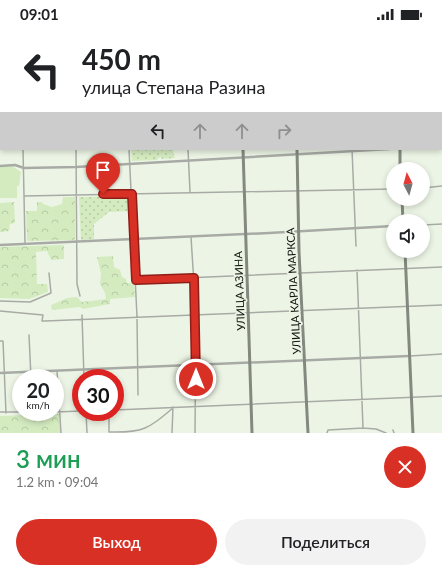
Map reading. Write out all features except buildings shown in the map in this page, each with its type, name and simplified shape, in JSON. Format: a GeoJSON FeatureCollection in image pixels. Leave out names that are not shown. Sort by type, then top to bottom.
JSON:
{"type":"FeatureCollection","features":[{"type":"Feature","properties":{"kind":"main road","name":"УЛИЦА АЗИНА"},"geometry":{"type":"LineString","coordinates":[[243,150],[252,433]]}},
{"type":"Feature","properties":{"kind":"main road","name":"УЛИЦА КАРЛА МАРКСА"},"geometry":{"type":"LineString","coordinates":[[297,150],[299,232],[309,433]]}},
{"type":"Feature","properties":{"kind":"main road"},"geometry":{"type":"LineString","coordinates":[[400,150],[400,162]]}},
{"type":"Feature","properties":{"kind":"main road"},"geometry":{"type":"LineString","coordinates":[[405,258],[413,433]]}},
{"type":"Feature","properties":{"kind":"street"},"geometry":{"type":"LineString","coordinates":[[23,150],[25,244]]}},
{"type":"Feature","properties":{"kind":"street"},"geometry":{"type":"LineString","coordinates":[[76,150],[78,242],[77,284],[80,296]]}},
{"type":"Feature","properties":{"kind":"street"},"geometry":{"type":"LineString","coordinates":[[129,150],[136,280],[139,367],[138,394]]}},
{"type":"Feature","properties":{"kind":"street"},"geometry":{"type":"LineString","coordinates":[[188,150],[190,192]]}},
{"type":"Feature","properties":{"kind":"street"},"geometry":{"type":"LineString","coordinates":[[0,166],[15,165],[24,168],[76,167],[352,150],[356,246]]}},
{"type":"Feature","properties":{"kind":"street"},"geometry":{"type":"LineString","coordinates":[[430,187],[442,186]]}},
{"type":"Feature","properties":{"kind":"street"},"geometry":{"type":"LineString","coordinates":[[24,196],[386,189]]}},
{"type":"Feature","properties":{"kind":"street"},"geometry":{"type":"LineString","coordinates":[[430,225],[442,224]]}},
{"type":"Feature","properties":{"kind":"street"},"geometry":{"type":"LineString","coordinates":[[0,245],[299,232],[386,226]]}},
{"type":"Feature","properties":{"kind":"street"},"geometry":{"type":"LineString","coordinates":[[191,237],[196,315],[195,433]]}},
{"type":"Feature","properties":{"kind":"street"},"geometry":{"type":"LineString","coordinates":[[136,280],[442,267]]}},
{"type":"Feature","properties":{"kind":"street"},"geometry":{"type":"LineString","coordinates":[[356,270],[359,309],[363,428]]}},
{"type":"Feature","properties":{"kind":"street"},"geometry":{"type":"LineString","coordinates":[[0,301],[30,302],[51,293],[49,273]]}},
{"type":"Feature","properties":{"kind":"street"},"geometry":{"type":"LineString","coordinates":[[0,311],[43,315],[42,321],[45,321],[442,305]]}},
{"type":"Feature","properties":{"kind":"street"},"geometry":{"type":"LineString","coordinates":[[82,315],[84,369],[306,361],[442,354]]}},
{"type":"Feature","properties":{"kind":"street"},"geometry":{"type":"LineString","coordinates":[[29,335],[30,369]]}},
{"type":"Feature","properties":{"kind":"street"},"geometry":{"type":"LineString","coordinates":[[0,341],[2,341],[2,373],[6,413]]}},
{"type":"Feature","properties":{"kind":"street"},"geometry":{"type":"LineString","coordinates":[[2,373],[12,372]]}},
{"type":"Feature","properties":{"kind":"street"},"geometry":{"type":"LineString","coordinates":[[124,410],[442,396]]}},
{"type":"Feature","properties":{"kind":"street"},"geometry":{"type":"LineString","coordinates":[[109,421],[109,432],[139,432],[148,428],[173,408]]}},
{"type":"Feature","properties":{"kind":"street"},"geometry":{"type":"LineString","coordinates":[[172,433],[173,408]]}},
{"type":"Feature","properties":{"kind":"street"},"geometry":{"type":"LineString","coordinates":[[0,412],[12,413]]}},
{"type":"Feature","properties":{"kind":"street"},"geometry":{"type":"LineString","coordinates":[[60,421],[61,433]]}},
{"type":"Feature","properties":{"kind":"street"},"geometry":{"type":"LineString","coordinates":[[86,421],[87,433]]}},
{"type":"Feature","properties":{"kind":"street"},"geometry":{"type":"LineString","coordinates":[[327,433],[328,430],[363,428],[376,429],[386,433]]}},
{"type":"Feature","properties":{"kind":"green space"},"geometry":{"type":"Polygon","coordinates":[[[131,150],[174,150],[175,158],[162,159],[161,157],[157,160],[132,161],[131,150]]]}},
{"type":"Feature","properties":{"kind":"green space"},"geometry":{"type":"Polygon","coordinates":[[[12,166],[21,172],[19,186],[17,186],[17,198],[0,198],[0,167],[12,166]]]}},
{"type":"Feature","properties":{"kind":"green space"},"geometry":{"type":"Polygon","coordinates":[[[129,196],[130,211],[109,212],[94,224],[94,239],[81,240],[79,197],[129,196]]]}},
{"type":"Feature","properties":{"kind":"green space"},"geometry":{"type":"Polygon","coordinates":[[[63,197],[75,197],[75,240],[27,241],[26,211],[37,211],[37,202],[42,202],[43,204],[52,207],[62,204],[63,197]]]}},
{"type":"Feature","properties":{"kind":"green space"},"geometry":{"type":"Polygon","coordinates":[[[14,202],[15,223],[10,224],[9,231],[0,232],[0,203],[14,202]]]}},
{"type":"Feature","properties":{"kind":"green space"},"geometry":{"type":"Polygon","coordinates":[[[64,245],[64,259],[51,260],[47,251],[36,252],[37,284],[47,284],[48,292],[29,299],[0,298],[0,247],[64,245]]]}},
{"type":"Feature","properties":{"kind":"green space"},"geometry":{"type":"Polygon","coordinates":[[[113,256],[114,267],[120,270],[122,277],[126,279],[127,283],[134,283],[135,297],[110,299],[110,304],[83,309],[80,307],[52,310],[51,305],[67,298],[77,297],[82,302],[106,299],[105,293],[100,284],[101,274],[97,257],[113,256]]]}},
{"type":"Feature","properties":{"kind":"green space"},"geometry":{"type":"Polygon","coordinates":[[[0,416],[12,416],[12,421],[59,421],[60,433],[0,433],[0,416]]]}},
{"type":"Feature","properties":{"kind":"green space"},"geometry":{"type":"Polygon","coordinates":[[[0,417],[12,417],[12,421],[58,421],[61,433],[21,433],[21,431],[15,431],[14,433],[0,433],[0,417]]]}},
{"type":"Feature","properties":{"kind":"route"},"geometry":{"type":"LineString","coordinates":[[103,194],[132,194],[136,280],[194,278],[196,317],[196,379]]}}]}
